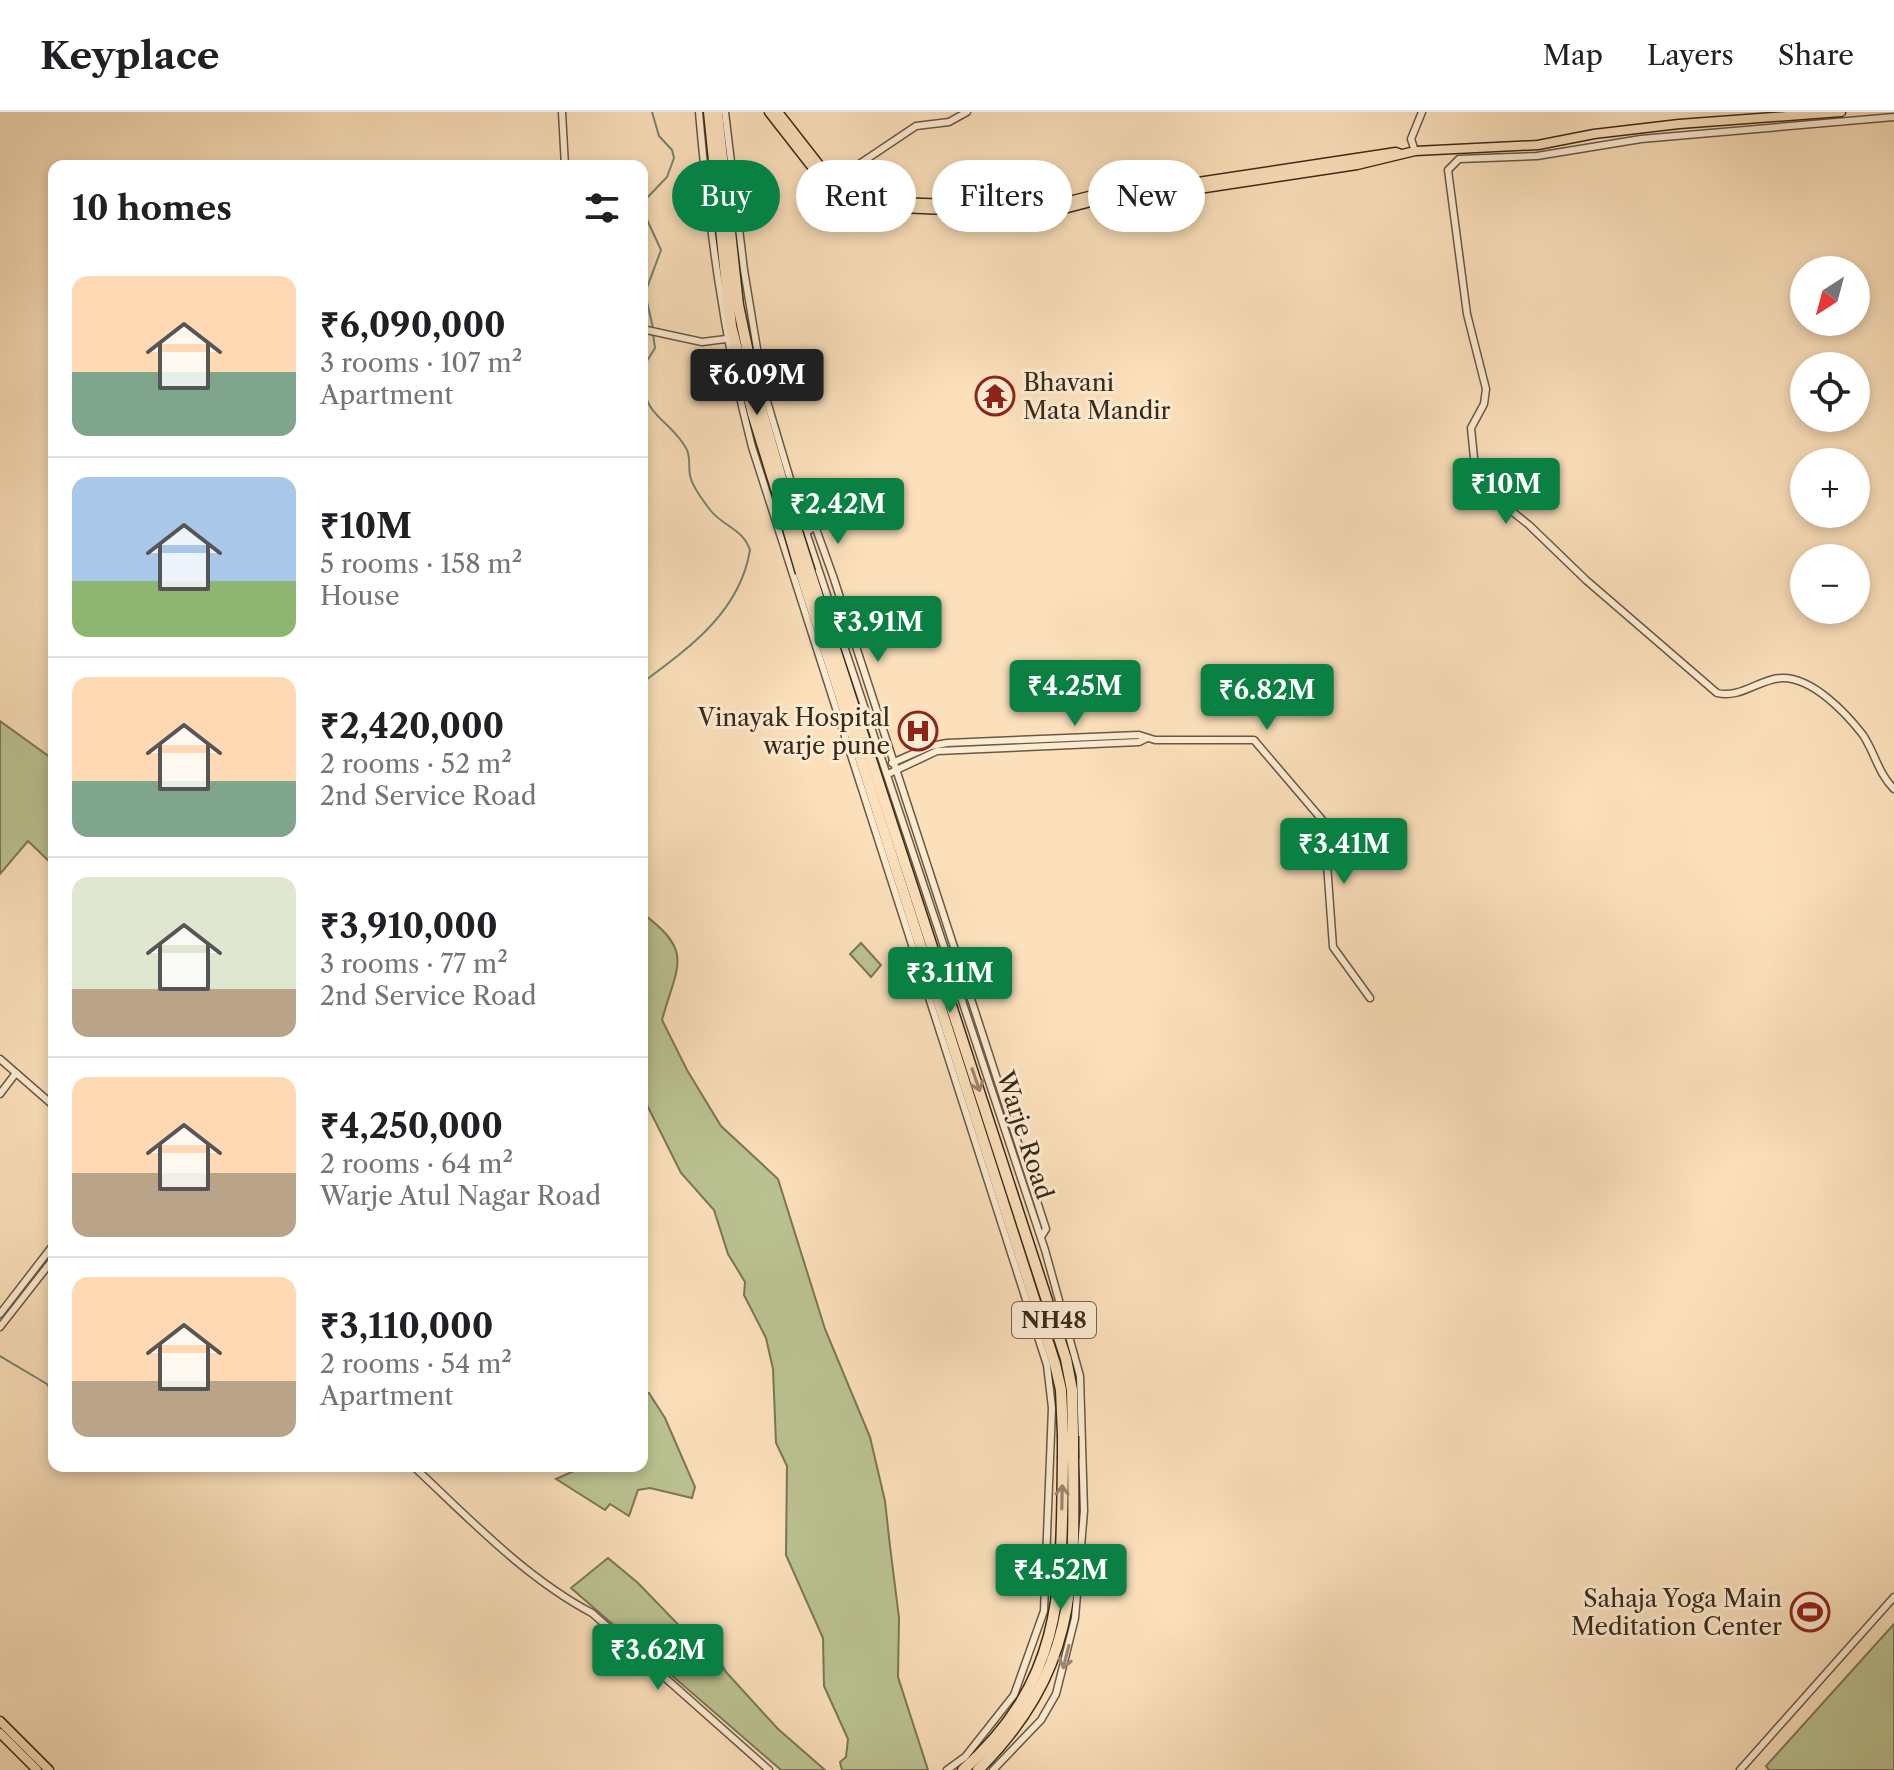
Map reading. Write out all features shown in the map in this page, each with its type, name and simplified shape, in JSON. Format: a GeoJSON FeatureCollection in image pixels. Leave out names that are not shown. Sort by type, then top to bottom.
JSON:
{"type":"FeatureCollection","features":[{"type":"Feature","properties":{"kind":"highway","name":"NH48"},"geometry":{"type":"LineString","coordinates":[[709,112],[716,160]]}},
{"type":"Feature","properties":{"kind":"highway","name":"NH48"},"geometry":{"type":"LineString","coordinates":[[717,112],[717,160]]}},
{"type":"Feature","properties":{"kind":"highway","name":"NH48"},"geometry":{"type":"LineString","coordinates":[[723,232],[731,326],[753,414],[790,508]]}},
{"type":"Feature","properties":{"kind":"highway","name":"NH48"},"geometry":{"type":"LineString","coordinates":[[727,232],[757,395],[806,573],[904,875],[1003,1164],[1012,1210]]}},
{"type":"Feature","properties":{"kind":"highway"},"geometry":{"type":"LineString","coordinates":[[735,281],[744,270]]}},
{"type":"Feature","properties":{"kind":"highway","name":"NH48"},"geometry":{"type":"LineString","coordinates":[[904,875],[991,1164],[1012,1210],[1066,1359],[1076,1440],[1068,1458],[1070,1597],[1062,1634],[1033,1704],[1009,1737],[969,1765]]}},
{"type":"Feature","properties":{"kind":"main road"},"geometry":{"type":"LineString","coordinates":[[769,112],[807,160]]}},
{"type":"Feature","properties":{"kind":"main road"},"geometry":{"type":"LineString","coordinates":[[778,112],[813,160]]}},
{"type":"Feature","properties":{"kind":"main road"},"geometry":{"type":"LineString","coordinates":[[916,207],[1045,214],[1114,196],[1179,192],[1357,165],[1415,151],[1538,145],[1594,134],[1679,124],[1841,112]]}},
{"type":"Feature","properties":{"kind":"main road"},"geometry":{"type":"LineString","coordinates":[[0,1721],[39,1766]]}},
{"type":"Feature","properties":{"kind":"main road"},"geometry":{"type":"LineString","coordinates":[[0,1733],[39,1766],[49,1770]]}},
{"type":"Feature","properties":{"kind":"street"},"geometry":{"type":"LineString","coordinates":[[562,112],[565,160]]}},
{"type":"Feature","properties":{"kind":"street","name":"Warje Road"},"geometry":{"type":"LineString","coordinates":[[699,112],[714,267],[726,339],[773,518],[1047,1365],[1052,1441],[1044,1611],[1014,1695],[969,1765],[947,1770]]}},
{"type":"Feature","properties":{"kind":"street","name":"Warje Road"},"geometry":{"type":"LineString","coordinates":[[725,112],[744,270],[764,391],[790,508],[809,528],[814,556],[1040,1238],[1080,1376],[1076,1440],[1079,1600],[1056,1694],[1041,1720],[993,1770]]}},
{"type":"Feature","properties":{"kind":"street"},"geometry":{"type":"LineString","coordinates":[[866,160],[916,126],[949,122],[967,112]]}},
{"type":"Feature","properties":{"kind":"street"},"geometry":{"type":"LineString","coordinates":[[1415,151],[1411,139],[1422,112]]}},
{"type":"Feature","properties":{"kind":"street"},"geometry":{"type":"LineString","coordinates":[[1894,117],[1641,139],[1537,156],[1459,159],[1448,170],[1467,314],[1486,389],[1484,404],[1471,428],[1470,447],[1476,478],[1484,489],[1529,525],[1586,580],[1717,693],[1745,691],[1779,677],[1815,688],[1864,737],[1882,777],[1894,789]]}},
{"type":"Feature","properties":{"kind":"street"},"geometry":{"type":"LineString","coordinates":[[648,330],[702,342],[726,339]]}},
{"type":"Feature","properties":{"kind":"street"},"geometry":{"type":"LineString","coordinates":[[773,518],[790,508]]}},
{"type":"Feature","properties":{"kind":"street"},"geometry":{"type":"LineString","coordinates":[[780,539],[809,528],[897,770],[1046,1229],[1040,1238]]}},
{"type":"Feature","properties":{"kind":"street"},"geometry":{"type":"LineString","coordinates":[[788,563],[814,556]]}},
{"type":"Feature","properties":{"kind":"street"},"geometry":{"type":"LineString","coordinates":[[885,766],[937,748],[1142,738],[1254,740],[1324,822],[1333,947],[1370,998]]}},
{"type":"Feature","properties":{"kind":"street"},"geometry":{"type":"LineString","coordinates":[[888,774],[937,748]]}},
{"type":"Feature","properties":{"kind":"street"},"geometry":{"type":"LineString","coordinates":[[0,1059],[48,1101]]}},
{"type":"Feature","properties":{"kind":"street"},"geometry":{"type":"LineString","coordinates":[[0,1094],[16,1073]]}},
{"type":"Feature","properties":{"kind":"street"},"geometry":{"type":"LineString","coordinates":[[0,1314],[48,1252]]}},
{"type":"Feature","properties":{"kind":"street"},"geometry":{"type":"LineString","coordinates":[[0,1327],[48,1266]]}},
{"type":"Feature","properties":{"kind":"street"},"geometry":{"type":"LineString","coordinates":[[1052,1441],[1076,1440]]}},
{"type":"Feature","properties":{"kind":"street"},"geometry":{"type":"LineString","coordinates":[[1051,1450],[1076,1440]]}},
{"type":"Feature","properties":{"kind":"street"},"geometry":{"type":"LineString","coordinates":[[419,1472],[464,1516],[561,1597],[592,1613],[769,1770]]}},
{"type":"Feature","properties":{"kind":"street"},"geometry":{"type":"LineString","coordinates":[[1740,1770],[1894,1597]]}},
{"type":"Feature","properties":{"kind":"green space"},"geometry":{"type":"Polygon","coordinates":[[[0,721],[48,756],[48,860],[28,841],[0,874],[0,721]]]}},
{"type":"Feature","properties":{"kind":"green space"},"geometry":{"type":"Polygon","coordinates":[[[648,918],[670,938],[678,960],[662,1020],[687,1070],[721,1126],[778,1179],[825,1329],[870,1437],[885,1501],[899,1618],[898,1677],[928,1770],[842,1770],[840,1762],[846,1757],[848,1739],[824,1686],[823,1638],[786,1555],[787,1466],[776,1443],[773,1369],[766,1338],[744,1295],[745,1282],[728,1254],[714,1210],[681,1173],[648,1107],[648,918]]]}},
{"type":"Feature","properties":{"kind":"green space"},"geometry":{"type":"Polygon","coordinates":[[[861,943],[881,965],[871,977],[850,954],[861,943]]]}},
{"type":"Feature","properties":{"kind":"green space"},"geometry":{"type":"Polygon","coordinates":[[[649,1393],[665,1418],[695,1487],[692,1498],[650,1488],[638,1490],[629,1516],[610,1504],[605,1510],[556,1479],[572,1472],[648,1472],[649,1393]]]}},
{"type":"Feature","properties":{"kind":"green space"},"geometry":{"type":"Polygon","coordinates":[[[608,1558],[638,1583],[693,1640],[712,1648],[726,1672],[778,1729],[825,1770],[781,1770],[571,1588],[608,1558]]]}},
{"type":"Feature","properties":{"kind":"green space"},"geometry":{"type":"Polygon","coordinates":[[[1894,1624],[1894,1770],[1769,1770],[1766,1766],[1894,1624]]]}},
{"type":"Feature","properties":{"kind":"waterway"},"geometry":{"type":"LineString","coordinates":[[648,197],[667,177],[674,158],[672,150],[659,136],[652,112]]}},
{"type":"Feature","properties":{"kind":"waterway"},"geometry":{"type":"LineString","coordinates":[[648,222],[661,250],[648,285]]}},
{"type":"Feature","properties":{"kind":"waterway"},"geometry":{"type":"LineString","coordinates":[[648,306],[653,328]]}},
{"type":"Feature","properties":{"kind":"waterway"},"geometry":{"type":"LineString","coordinates":[[648,359],[655,348],[653,334]]}},
{"type":"Feature","properties":{"kind":"waterway"},"geometry":{"type":"LineString","coordinates":[[648,403],[688,452],[692,483],[708,507],[743,537],[750,550],[736,592],[724,610],[694,642],[648,678]]}},
{"type":"Feature","properties":{"kind":"waterway"},"geometry":{"type":"LineString","coordinates":[[0,1356],[48,1386]]}},
{"type":"Feature","properties":{"kind":"place","name":"Bhavani Mata Mandir"},"geometry":{"type":"Point","coordinates":[995,396]}},
{"type":"Feature","properties":{"kind":"place","name":"Vinayak Hospital warje pune"},"geometry":{"type":"Point","coordinates":[918,731]}},
{"type":"Feature","properties":{"kind":"place","name":"Sahaja Yoga Main Meditation Center"},"geometry":{"type":"Point","coordinates":[1810,1612]}}]}
